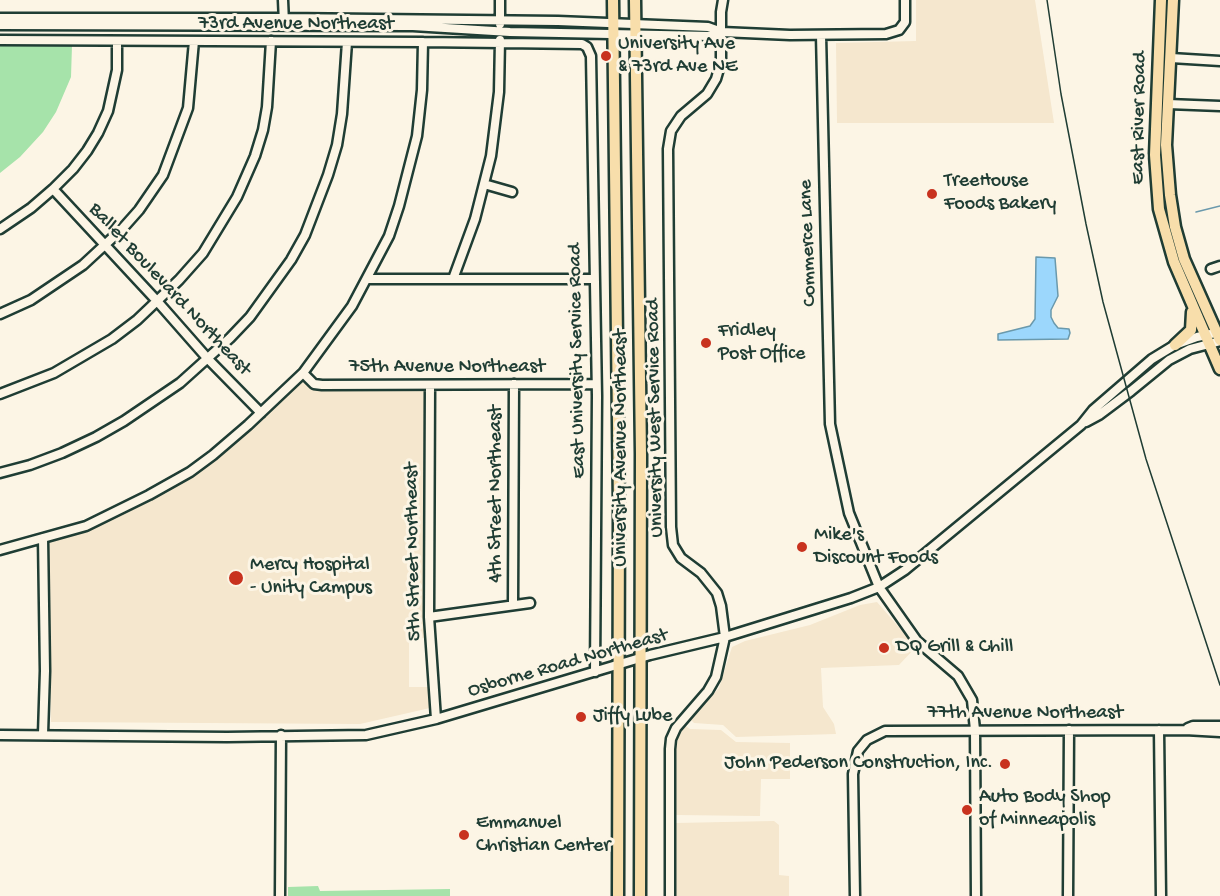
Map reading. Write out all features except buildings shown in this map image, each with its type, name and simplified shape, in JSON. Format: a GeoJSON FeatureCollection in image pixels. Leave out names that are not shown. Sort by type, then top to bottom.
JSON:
{"type":"FeatureCollection","features":[{"type":"Feature","properties":{"kind":"main road","name":"University Avenue Northeast"},"geometry":{"type":"LineString","coordinates":[[613,0],[619,498],[618,896]]}},
{"type":"Feature","properties":{"kind":"main road","name":"University Avenue Northeast"},"geometry":{"type":"LineString","coordinates":[[635,0],[641,454],[640,896]]}},
{"type":"Feature","properties":{"kind":"main road","name":"East River Road"},"geometry":{"type":"LineString","coordinates":[[1161,0],[1155,133],[1156,186],[1169,250],[1191,306],[1215,338]]}},
{"type":"Feature","properties":{"kind":"main road","name":"East River Road"},"geometry":{"type":"LineString","coordinates":[[1173,0],[1167,169],[1175,227],[1215,338],[1220,369]]}},
{"type":"Feature","properties":{"kind":"main road"},"geometry":{"type":"LineString","coordinates":[[1175,345],[1191,330],[1193,319],[1191,306]]}},
{"type":"Feature","properties":{"kind":"street"},"geometry":{"type":"LineString","coordinates":[[284,0],[284,22]]}},
{"type":"Feature","properties":{"kind":"street"},"geometry":{"type":"LineString","coordinates":[[453,279],[484,184],[496,123],[500,0]]}},
{"type":"Feature","properties":{"kind":"street","name":"University West Service Road"},"geometry":{"type":"LineString","coordinates":[[670,896],[669,749],[671,739],[676,728],[708,691],[716,677],[725,638],[717,593],[700,573],[681,558],[673,545],[668,149],[671,131],[681,117],[707,94],[716,79],[721,62],[723,0]]}},
{"type":"Feature","properties":{"kind":"street","name":"73rd Avenue Northeast"},"geometry":{"type":"LineString","coordinates":[[0,25],[500,21],[710,36],[722,32],[886,34],[899,30],[905,22],[905,0]]}},
{"type":"Feature","properties":{"kind":"street","name":"73rd Avenue Northeast"},"geometry":{"type":"LineString","coordinates":[[0,18],[284,22],[500,31],[614,28]]}},
{"type":"Feature","properties":{"kind":"street","name":"Commerce Lane"},"geometry":{"type":"LineString","coordinates":[[821,35],[830,424],[849,513],[879,587],[917,641],[958,676],[972,700],[975,730],[976,896]]}},
{"type":"Feature","properties":{"kind":"street","name":"73rd Avenue Northeast"},"geometry":{"type":"LineString","coordinates":[[0,40],[423,42],[582,45],[590,51]]}},
{"type":"Feature","properties":{"kind":"street"},"geometry":{"type":"LineString","coordinates":[[0,229],[31,208],[74,169],[87,151],[108,111],[117,70],[117,40]]}},
{"type":"Feature","properties":{"kind":"street"},"geometry":{"type":"LineString","coordinates":[[0,314],[31,300],[58,284],[83,265],[139,210],[154,189],[170,158],[188,108],[194,41]]}},
{"type":"Feature","properties":{"kind":"street"},"geometry":{"type":"LineString","coordinates":[[0,394],[54,373],[85,356],[129,326],[158,301],[203,254],[249,174],[263,130],[270,85],[271,41]]}},
{"type":"Feature","properties":{"kind":"street"},"geometry":{"type":"LineString","coordinates":[[0,473],[30,465],[96,438],[154,402],[208,359],[250,317],[291,260],[305,235],[328,175],[337,145],[345,86],[347,42]]}},
{"type":"Feature","properties":{"kind":"street"},"geometry":{"type":"LineString","coordinates":[[0,550],[86,526],[190,472],[261,413],[303,373],[339,325],[367,279],[389,236],[415,146],[422,90],[423,42]]}},
{"type":"Feature","properties":{"kind":"street","name":"East University Service Road"},"geometry":{"type":"LineString","coordinates":[[590,51],[596,384],[595,672]]}},
{"type":"Feature","properties":{"kind":"street"},"geometry":{"type":"LineString","coordinates":[[1171,58],[1220,61]]}},
{"type":"Feature","properties":{"kind":"street"},"geometry":{"type":"LineString","coordinates":[[1168,104],[1220,106]]}},
{"type":"Feature","properties":{"kind":"street"},"geometry":{"type":"LineString","coordinates":[[484,184],[512,192]]}},
{"type":"Feature","properties":{"kind":"street","name":"Ballet Boulevard Northeast"},"geometry":{"type":"LineString","coordinates":[[52,189],[158,301],[208,359],[261,413]]}},
{"type":"Feature","properties":{"kind":"street"},"geometry":{"type":"LineString","coordinates":[[367,279],[594,279]]}},
{"type":"Feature","properties":{"kind":"street","name":"Osborne Road Northeast"},"geometry":{"type":"LineString","coordinates":[[1081,425],[1093,410],[1136,373],[1175,345],[1215,338]]}},
{"type":"Feature","properties":{"kind":"street","name":"Osborne Road Northeast"},"geometry":{"type":"LineString","coordinates":[[0,735],[366,735],[436,719],[618,665],[725,638],[879,587],[905,570],[1081,425],[1099,415],[1168,360],[1215,338]]}},
{"type":"Feature","properties":{"kind":"street","name":"75th Avenue Northeast"},"geometry":{"type":"LineString","coordinates":[[303,373],[314,384],[596,384]]}},
{"type":"Feature","properties":{"kind":"street","name":"4th Street Northeast"},"geometry":{"type":"LineString","coordinates":[[513,604],[514,384]]}},
{"type":"Feature","properties":{"kind":"street","name":"5th Street Northeast"},"geometry":{"type":"LineString","coordinates":[[430,385],[429,617],[436,719]]}},
{"type":"Feature","properties":{"kind":"street"},"geometry":{"type":"LineString","coordinates":[[43,538],[45,671],[43,734]]}},
{"type":"Feature","properties":{"kind":"street"},"geometry":{"type":"LineString","coordinates":[[429,617],[530,603]]}},
{"type":"Feature","properties":{"kind":"street","name":"77th Avenue Northeast"},"geometry":{"type":"LineString","coordinates":[[1185,730],[1193,726],[1220,726]]}},
{"type":"Feature","properties":{"kind":"street","name":"77th Avenue Northeast"},"geometry":{"type":"LineString","coordinates":[[855,896],[853,774],[858,751],[867,740],[885,730],[1220,732]]}},
{"type":"Feature","properties":{"kind":"street"},"geometry":{"type":"LineString","coordinates":[[1068,896],[1069,730]]}},
{"type":"Feature","properties":{"kind":"street"},"geometry":{"type":"LineString","coordinates":[[1159,730],[1161,896]]}},
{"type":"Feature","properties":{"kind":"street"},"geometry":{"type":"LineString","coordinates":[[280,896],[281,735]]}},
{"type":"Feature","properties":{"kind":"shaded area"},"geometry":{"type":"Polygon","coordinates":[[[916,0],[1035,0],[1054,123],[837,123],[836,43],[916,41],[916,0]]]}},
{"type":"Feature","properties":{"kind":"shaded area","name":"Mercy Hospital - Unity Campus"},"geometry":{"type":"Polygon","coordinates":[[[302,379],[313,389],[426,390],[424,638],[409,639],[409,687],[429,687],[430,708],[360,724],[51,722],[48,542],[89,531],[168,492],[218,457],[302,379]]]}},
{"type":"Feature","properties":{"kind":"shaded area"},"geometry":{"type":"Polygon","coordinates":[[[877,602],[916,647],[899,665],[821,668],[823,707],[834,724],[836,734],[736,737],[723,725],[694,723],[690,719],[719,688],[732,647],[745,641],[810,625],[860,605],[877,602]]]}},
{"type":"Feature","properties":{"kind":"shaded area"},"geometry":{"type":"Polygon","coordinates":[[[684,725],[690,729],[721,730],[736,742],[790,743],[790,779],[761,779],[760,816],[675,815],[675,753],[679,734],[684,725]]]}},
{"type":"Feature","properties":{"kind":"shaded area"},"geometry":{"type":"Polygon","coordinates":[[[774,821],[779,825],[779,875],[789,876],[789,896],[675,896],[675,823],[774,821]]]}},
{"type":"Feature","properties":{"kind":"green space"},"geometry":{"type":"Polygon","coordinates":[[[0,44],[72,45],[71,77],[56,112],[43,132],[20,157],[0,173],[0,44]]]}},
{"type":"Feature","properties":{"kind":"green space"},"geometry":{"type":"Polygon","coordinates":[[[318,886],[320,891],[450,889],[450,896],[288,896],[288,887],[318,886]]]}},
{"type":"Feature","properties":{"kind":"water"},"geometry":{"type":"Polygon","coordinates":[[[1036,257],[1055,258],[1058,296],[1051,310],[1051,317],[1058,328],[1069,329],[1068,339],[998,340],[998,334],[1030,326],[1035,319],[1036,257]]]}},
{"type":"Feature","properties":{"kind":"waterway"},"geometry":{"type":"LineString","coordinates":[[1196,212],[1220,206]]}},
{"type":"Feature","properties":{"kind":"railway"},"geometry":{"type":"LineString","coordinates":[[1047,0],[1061,94],[1103,302],[1146,459],[1220,685]]}},
{"type":"Feature","properties":{"kind":"place","name":"University Ave & 73rd Ave NE"},"geometry":{"type":"Point","coordinates":[606,56]}},
{"type":"Feature","properties":{"kind":"place","name":"TreeHouse Foods Bakery"},"geometry":{"type":"Point","coordinates":[932,194]}},
{"type":"Feature","properties":{"kind":"place","name":"Fridley Post Office"},"geometry":{"type":"Point","coordinates":[706,343]}},
{"type":"Feature","properties":{"kind":"place","name":"Mike's Discount Foods"},"geometry":{"type":"Point","coordinates":[802,547]}},
{"type":"Feature","properties":{"kind":"place","name":"Mercy Hospital - Unity Campus"},"geometry":{"type":"Point","coordinates":[236,578]}},
{"type":"Feature","properties":{"kind":"place","name":"DQ Grill & Chill"},"geometry":{"type":"Point","coordinates":[884,648]}},
{"type":"Feature","properties":{"kind":"place","name":"Jiffy Lube"},"geometry":{"type":"Point","coordinates":[581,717]}},
{"type":"Feature","properties":{"kind":"place","name":"John Pederson Construction, Inc."},"geometry":{"type":"Point","coordinates":[1005,764]}},
{"type":"Feature","properties":{"kind":"place","name":"Auto Body Shop of Minneapolis"},"geometry":{"type":"Point","coordinates":[967,810]}},
{"type":"Feature","properties":{"kind":"place","name":"Emmanuel Christian Center"},"geometry":{"type":"Point","coordinates":[464,835]}}]}
